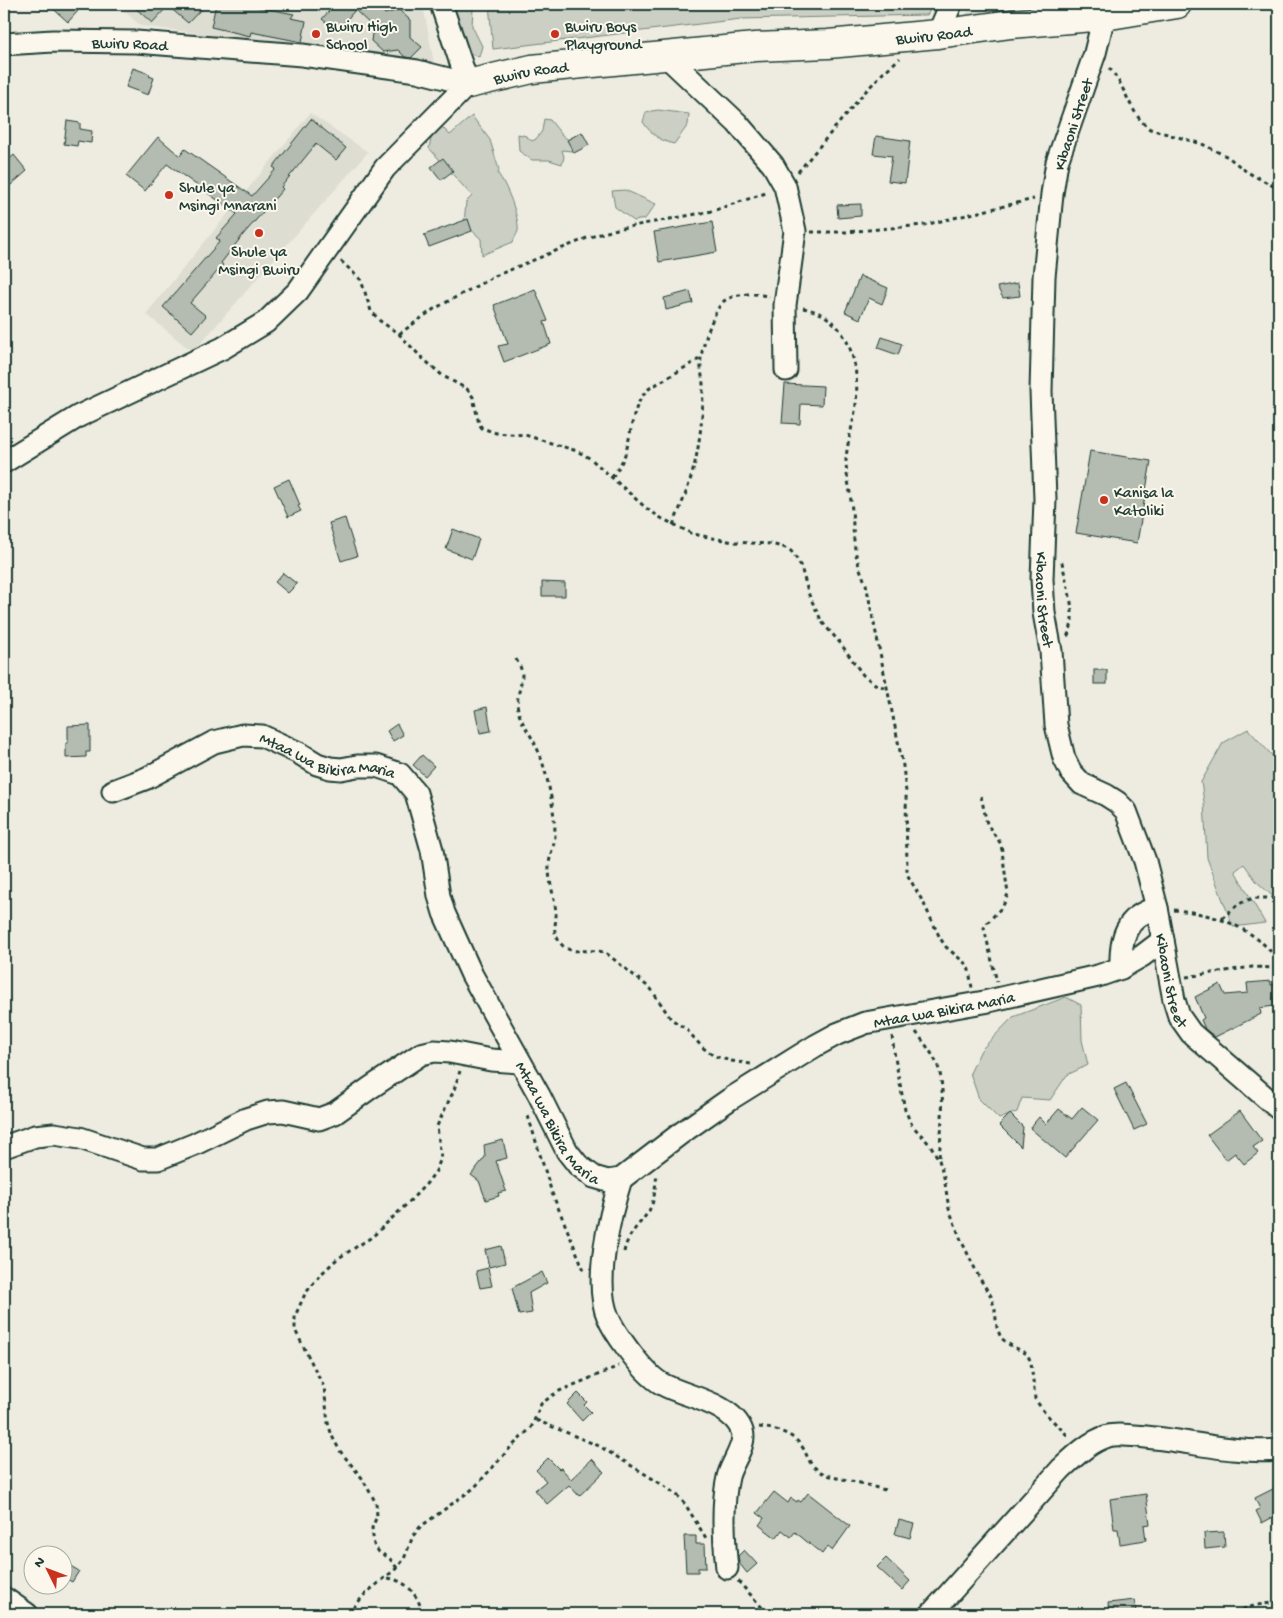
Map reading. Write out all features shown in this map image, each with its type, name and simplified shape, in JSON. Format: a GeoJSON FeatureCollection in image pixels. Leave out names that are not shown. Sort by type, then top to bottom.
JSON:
{"type":"FeatureCollection","features":[{"type":"Feature","properties":{"kind":"main road","name":"Bwiru Road"},"geometry":{"type":"LineString","coordinates":[[468,84],[532,69],[665,55],[931,35],[1011,24],[1104,16],[1177,4]]}},
{"type":"Feature","properties":{"kind":"street"},"geometry":{"type":"LineString","coordinates":[[4,462],[79,416],[223,348],[266,322],[298,291],[385,168],[468,84],[441,4]]}},
{"type":"Feature","properties":{"kind":"street"},"geometry":{"type":"LineString","coordinates":[[931,35],[951,4]]}},
{"type":"Feature","properties":{"kind":"street","name":"Kibaoni Street"},"geometry":{"type":"LineString","coordinates":[[1104,16],[1095,53],[1057,162],[1044,277],[1041,390],[1045,500],[1042,579],[1044,613],[1051,651],[1056,725],[1064,758],[1071,772],[1082,784],[1106,795],[1126,811],[1145,861],[1158,908],[1178,1016],[1191,1033],[1279,1109]]}},
{"type":"Feature","properties":{"kind":"street","name":"Bwiru Road"},"geometry":{"type":"LineString","coordinates":[[4,44],[53,41],[136,42],[292,54],[417,71],[468,84]]}},
{"type":"Feature","properties":{"kind":"street"},"geometry":{"type":"LineString","coordinates":[[665,55],[737,123],[773,165],[785,186],[795,232],[785,305],[786,370]]}},
{"type":"Feature","properties":{"kind":"street","name":"Mtaa wa Bikira Maria"},"geometry":{"type":"LineString","coordinates":[[113,791],[147,778],[214,742],[243,735],[262,736],[317,764],[330,768],[341,770],[357,766],[376,766],[400,774],[416,793],[432,850],[444,913],[472,975],[539,1095],[567,1152],[578,1165],[594,1177],[608,1181],[621,1179],[730,1099],[837,1034],[865,1023],[992,1000],[1098,976],[1121,968],[1164,940]]}},
{"type":"Feature","properties":{"kind":"street"},"geometry":{"type":"LineString","coordinates":[[1121,968],[1122,941],[1127,930],[1139,916],[1148,910],[1158,908]]}},
{"type":"Feature","properties":{"kind":"street"},"geometry":{"type":"LineString","coordinates":[[4,1148],[35,1136],[54,1134],[80,1138],[143,1159],[158,1159],[195,1144],[246,1119],[268,1112],[283,1111],[319,1119],[335,1114],[421,1054],[450,1052],[491,1060],[519,1062]]}},
{"type":"Feature","properties":{"kind":"street"},"geometry":{"type":"LineString","coordinates":[[621,1179],[612,1207],[603,1270],[603,1300],[608,1317],[614,1329],[636,1359],[663,1386],[711,1403],[730,1414],[739,1423],[743,1433],[741,1446],[727,1477],[724,1546],[726,1568]]}},
{"type":"Feature","properties":{"kind":"street"},"geometry":{"type":"LineString","coordinates":[[931,1614],[1061,1468],[1083,1448],[1109,1436],[1180,1440],[1210,1446],[1264,1451],[1279,1450]]}},
{"type":"Feature","properties":{"kind":"street"},"geometry":{"type":"LineString","coordinates":[[4,1598],[27,1614]]}},
{"type":"Feature","properties":{"kind":"path"},"geometry":{"type":"LineString","coordinates":[[399,334],[434,310],[495,276],[572,244],[617,229],[712,211],[750,200],[785,186],[819,148],[864,92],[912,48],[931,35]]}},
{"type":"Feature","properties":{"kind":"path"},"geometry":{"type":"LineString","coordinates":[[1095,53],[1116,76],[1143,124],[1150,129],[1202,144],[1228,157],[1247,172],[1279,188]]}},
{"type":"Feature","properties":{"kind":"path"},"geometry":{"type":"LineString","coordinates":[[795,232],[846,232],[924,225],[997,209],[1052,194]]}},
{"type":"Feature","properties":{"kind":"path"},"geometry":{"type":"LineString","coordinates":[[326,251],[348,266],[358,276],[365,290],[371,311],[380,321],[399,334],[425,361],[443,376],[467,389],[473,397],[479,424],[482,428],[496,433],[525,435],[570,448],[591,459],[646,508],[673,525],[693,534],[717,540],[770,544],[791,551],[801,566],[809,595],[822,622],[841,644],[863,675],[875,684],[886,688]]}},
{"type":"Feature","properties":{"kind":"path"},"geometry":{"type":"LineString","coordinates":[[673,525],[689,487],[696,458],[703,406],[701,358],[704,342],[723,302],[732,297],[750,294],[762,295],[785,305],[813,310],[830,319],[842,331],[850,346],[855,368],[856,402],[846,460],[854,523],[854,543],[857,561],[866,584],[886,688],[898,735],[906,792],[907,874],[940,938],[946,947],[966,964],[969,970],[970,986],[992,1000]]}},
{"type":"Feature","properties":{"kind":"path"},"geometry":{"type":"LineString","coordinates":[[612,477],[624,456],[637,404],[643,393],[701,358]]}},
{"type":"Feature","properties":{"kind":"path"},"geometry":{"type":"LineString","coordinates":[[1051,651],[1064,640],[1072,626],[1072,609],[1061,556]]}},
{"type":"Feature","properties":{"kind":"path"},"geometry":{"type":"LineString","coordinates":[[516,659],[521,669],[522,679],[518,688],[518,710],[540,756],[551,799],[555,834],[549,878],[555,905],[556,918],[554,929],[557,938],[562,945],[571,951],[597,949],[606,953],[651,990],[671,1019],[686,1029],[702,1047],[714,1056],[731,1062],[753,1064]]}},
{"type":"Feature","properties":{"kind":"path"},"geometry":{"type":"LineString","coordinates":[[981,796],[987,824],[1000,844],[1008,894],[1003,906],[984,928],[992,1000]]}},
{"type":"Feature","properties":{"kind":"path"},"geometry":{"type":"LineString","coordinates":[[1222,919],[1240,903],[1255,897],[1279,899]]}},
{"type":"Feature","properties":{"kind":"path"},"geometry":{"type":"LineString","coordinates":[[1158,908],[1206,914],[1222,919],[1257,938],[1272,951],[1279,962]]}},
{"type":"Feature","properties":{"kind":"path"},"geometry":{"type":"LineString","coordinates":[[1171,979],[1252,967],[1279,968]]}},
{"type":"Feature","properties":{"kind":"path"},"geometry":{"type":"LineString","coordinates":[[897,1017],[932,1054],[939,1072],[942,1123],[939,1160]]}},
{"type":"Feature","properties":{"kind":"path"},"geometry":{"type":"LineString","coordinates":[[897,1017],[895,1058],[905,1110],[912,1125],[931,1146],[939,1160],[949,1209],[961,1240],[980,1279],[991,1296],[997,1328],[1001,1338],[1027,1354],[1032,1362],[1035,1400],[1062,1431],[1083,1448]]}},
{"type":"Feature","properties":{"kind":"path"},"geometry":{"type":"LineString","coordinates":[[397,1568],[374,1545],[372,1528],[377,1516],[376,1503],[362,1478],[340,1451],[332,1436],[326,1415],[324,1386],[295,1330],[295,1316],[305,1294],[319,1276],[337,1260],[372,1237],[409,1202],[436,1171],[441,1158],[437,1126],[454,1090],[464,1055]]}},
{"type":"Feature","properties":{"kind":"path"},"geometry":{"type":"LineString","coordinates":[[527,1114],[552,1193],[585,1272]]}},
{"type":"Feature","properties":{"kind":"path"},"geometry":{"type":"LineString","coordinates":[[624,1257],[627,1241],[651,1206],[656,1175],[670,1142]]}},
{"type":"Feature","properties":{"kind":"path"},"geometry":{"type":"LineString","coordinates":[[348,1614],[355,1604],[397,1568],[404,1559],[413,1536],[420,1526],[474,1488],[511,1447],[532,1428],[541,1404],[557,1392],[636,1359]]}},
{"type":"Feature","properties":{"kind":"path"},"geometry":{"type":"LineString","coordinates":[[536,1420],[599,1446],[678,1496],[726,1568],[768,1614]]}},
{"type":"Feature","properties":{"kind":"path"},"geometry":{"type":"LineString","coordinates":[[739,1423],[780,1431],[794,1437],[808,1460],[820,1471],[836,1479],[849,1480],[885,1490]]}},
{"type":"Feature","properties":{"kind":"path"},"geometry":{"type":"LineString","coordinates":[[387,1578],[396,1579],[409,1586],[414,1592],[424,1614]]}},
{"type":"Feature","properties":{"kind":"path"},"geometry":{"type":"LineString","coordinates":[[1227,1614],[1257,1604],[1279,1602]]}},
{"type":"Feature","properties":{"kind":"shaded area","name":"Bwiru High School"},"geometry":{"type":"Polygon","coordinates":[[[116,4],[423,4],[434,64],[141,26],[116,4]]]}},
{"type":"Feature","properties":{"kind":"shaded area"},"geometry":{"type":"Polygon","coordinates":[[[449,4],[461,4],[473,9],[472,26],[482,46],[479,57],[467,52],[449,4]]]}},
{"type":"Feature","properties":{"kind":"shaded area","name":"Bwiru Boys Playground"},"geometry":{"type":"Polygon","coordinates":[[[489,4],[934,4],[927,15],[741,19],[493,49],[489,4]]]}},
{"type":"Feature","properties":{"kind":"shaded area"},"geometry":{"type":"Polygon","coordinates":[[[972,4],[1062,4],[964,18],[972,4]]]}},
{"type":"Feature","properties":{"kind":"shaded area"},"geometry":{"type":"Polygon","coordinates":[[[658,110],[689,114],[688,125],[674,144],[656,136],[643,122],[646,112],[658,110]]]}},
{"type":"Feature","properties":{"kind":"shaded area"},"geometry":{"type":"Polygon","coordinates":[[[310,113],[368,152],[193,352],[146,314],[310,113]]]}},
{"type":"Feature","properties":{"kind":"shaded area"},"geometry":{"type":"Polygon","coordinates":[[[472,116],[490,140],[499,170],[498,174],[512,201],[518,225],[518,231],[513,242],[482,255],[481,239],[464,223],[466,202],[472,196],[429,148],[435,120],[450,135],[472,116]]]}},
{"type":"Feature","properties":{"kind":"shaded area"},"geometry":{"type":"Polygon","coordinates":[[[544,119],[550,120],[562,135],[575,145],[571,151],[562,150],[564,157],[562,164],[549,160],[532,160],[519,151],[518,134],[526,136],[532,141],[536,139],[542,131],[544,119]]]}},
{"type":"Feature","properties":{"kind":"shaded area"},"geometry":{"type":"Polygon","coordinates":[[[625,190],[656,204],[645,219],[634,221],[615,207],[612,191],[625,190]]]}},
{"type":"Feature","properties":{"kind":"shaded area"},"geometry":{"type":"Polygon","coordinates":[[[1248,729],[1279,763],[1279,902],[1257,882],[1244,864],[1235,871],[1265,923],[1233,927],[1207,858],[1201,782],[1223,743],[1248,729]]]}},
{"type":"Feature","properties":{"kind":"shaded area"},"geometry":{"type":"Polygon","coordinates":[[[1066,997],[1081,1005],[1082,1040],[1088,1065],[1067,1075],[1050,1100],[1022,1098],[1017,1112],[999,1119],[979,1099],[970,1073],[981,1050],[1013,1017],[1066,997]]]}},
{"type":"Feature","properties":{"kind":"building"},"geometry":{"type":"Polygon","coordinates":[[[48,4],[70,4],[78,11],[68,22],[48,4]]]}},
{"type":"Feature","properties":{"kind":"building"},"geometry":{"type":"Polygon","coordinates":[[[131,4],[206,4],[188,23],[168,6],[152,23],[131,4]]]}},
{"type":"Feature","properties":{"kind":"building"},"geometry":{"type":"Polygon","coordinates":[[[216,4],[243,4],[294,14],[291,18],[306,21],[302,42],[251,32],[250,36],[211,27],[216,4]]]}},
{"type":"Feature","properties":{"kind":"building"},"geometry":{"type":"Polygon","coordinates":[[[335,4],[374,4],[385,14],[399,10],[410,20],[410,37],[422,47],[411,58],[405,57],[398,50],[383,52],[371,41],[373,27],[355,10],[337,31],[322,19],[335,4]]]}},
{"type":"Feature","properties":{"kind":"building"},"geometry":{"type":"Polygon","coordinates":[[[133,68],[150,74],[149,76],[154,78],[148,95],[126,87],[133,68]]]}},
{"type":"Feature","properties":{"kind":"building"},"geometry":{"type":"Polygon","coordinates":[[[311,119],[346,148],[336,160],[316,144],[281,187],[283,189],[221,263],[223,265],[190,303],[206,316],[192,332],[163,307],[220,241],[216,238],[237,214],[167,164],[145,191],[126,176],[158,137],[180,156],[185,149],[252,196],[276,169],[273,167],[311,119]]]}},
{"type":"Feature","properties":{"kind":"building"},"geometry":{"type":"Polygon","coordinates":[[[67,121],[80,123],[80,129],[92,131],[91,143],[78,141],[77,146],[64,144],[67,121]]]}},
{"type":"Feature","properties":{"kind":"building"},"geometry":{"type":"Polygon","coordinates":[[[582,132],[589,145],[574,153],[567,140],[582,132]]]}},
{"type":"Feature","properties":{"kind":"building"},"geometry":{"type":"Polygon","coordinates":[[[876,136],[910,141],[905,183],[888,181],[892,156],[873,154],[876,136]]]}},
{"type":"Feature","properties":{"kind":"building"},"geometry":{"type":"Polygon","coordinates":[[[14,155],[27,171],[4,191],[4,164],[14,155]]]}},
{"type":"Feature","properties":{"kind":"building"},"geometry":{"type":"Polygon","coordinates":[[[443,158],[453,171],[441,180],[431,167],[443,158]]]}},
{"type":"Feature","properties":{"kind":"building"},"geometry":{"type":"Polygon","coordinates":[[[861,204],[861,216],[838,218],[837,205],[861,204]]]}},
{"type":"Feature","properties":{"kind":"building"},"geometry":{"type":"Polygon","coordinates":[[[468,219],[472,231],[429,247],[424,235],[468,219]]]}},
{"type":"Feature","properties":{"kind":"building"},"geometry":{"type":"Polygon","coordinates":[[[712,222],[717,252],[659,262],[654,232],[712,222]]]}},
{"type":"Feature","properties":{"kind":"building"},"geometry":{"type":"Polygon","coordinates":[[[860,276],[888,288],[882,304],[869,298],[860,319],[845,312],[860,276]]]}},
{"type":"Feature","properties":{"kind":"building"},"geometry":{"type":"Polygon","coordinates":[[[1018,283],[1020,296],[1003,298],[997,287],[1018,283]]]}},
{"type":"Feature","properties":{"kind":"building"},"geometry":{"type":"Polygon","coordinates":[[[535,289],[548,321],[544,322],[551,344],[504,362],[498,346],[508,344],[494,305],[535,289]]]}},
{"type":"Feature","properties":{"kind":"building"},"geometry":{"type":"Polygon","coordinates":[[[690,291],[693,303],[666,310],[664,298],[690,291]]]}},
{"type":"Feature","properties":{"kind":"building"},"geometry":{"type":"Polygon","coordinates":[[[882,337],[902,344],[898,355],[878,348],[882,337]]]}},
{"type":"Feature","properties":{"kind":"building"},"geometry":{"type":"Polygon","coordinates":[[[785,384],[823,386],[822,405],[801,404],[800,424],[782,423],[785,384]]]}},
{"type":"Feature","properties":{"kind":"building"},"geometry":{"type":"Polygon","coordinates":[[[1090,451],[1151,461],[1137,543],[1076,533],[1090,451]]]}},
{"type":"Feature","properties":{"kind":"building"},"geometry":{"type":"Polygon","coordinates":[[[289,479],[301,511],[288,517],[274,486],[289,479]]]}},
{"type":"Feature","properties":{"kind":"building"},"geometry":{"type":"Polygon","coordinates":[[[345,518],[357,556],[341,561],[329,523],[345,518]]]}},
{"type":"Feature","properties":{"kind":"building"},"geometry":{"type":"Polygon","coordinates":[[[453,529],[479,539],[472,559],[446,549],[453,529]]]}},
{"type":"Feature","properties":{"kind":"building"},"geometry":{"type":"Polygon","coordinates":[[[283,573],[297,584],[288,593],[275,582],[283,573]]]}},
{"type":"Feature","properties":{"kind":"building"},"geometry":{"type":"Polygon","coordinates":[[[542,582],[565,583],[565,596],[542,596],[542,582]]]}},
{"type":"Feature","properties":{"kind":"building"},"geometry":{"type":"Polygon","coordinates":[[[1094,670],[1107,670],[1107,684],[1094,684],[1094,670]]]}},
{"type":"Feature","properties":{"kind":"building"},"geometry":{"type":"Polygon","coordinates":[[[487,707],[491,731],[480,733],[475,710],[487,707]]]}},
{"type":"Feature","properties":{"kind":"building"},"geometry":{"type":"Polygon","coordinates":[[[397,724],[403,735],[393,741],[387,731],[397,724]]]}},
{"type":"Feature","properties":{"kind":"building"},"geometry":{"type":"Polygon","coordinates":[[[90,725],[90,752],[86,752],[86,757],[66,758],[68,726],[90,725]]]}},
{"type":"Feature","properties":{"kind":"building"},"geometry":{"type":"Polygon","coordinates":[[[422,755],[434,766],[425,776],[413,765],[422,755]]]}},
{"type":"Feature","properties":{"kind":"building"},"geometry":{"type":"Polygon","coordinates":[[[1271,981],[1271,985],[1277,984],[1278,998],[1273,998],[1274,1006],[1260,1008],[1261,1014],[1215,1037],[1205,1029],[1201,1020],[1204,1018],[1195,997],[1220,984],[1225,995],[1248,993],[1247,983],[1271,981]]]}},
{"type":"Feature","properties":{"kind":"building"},"geometry":{"type":"Polygon","coordinates":[[[1126,1083],[1147,1124],[1134,1130],[1114,1089],[1126,1083]]]}},
{"type":"Feature","properties":{"kind":"building"},"geometry":{"type":"Polygon","coordinates":[[[1082,1107],[1098,1120],[1065,1158],[1030,1128],[1039,1117],[1046,1124],[1059,1109],[1072,1119],[1082,1107]]]}},
{"type":"Feature","properties":{"kind":"building"},"geometry":{"type":"Polygon","coordinates":[[[1240,1111],[1262,1141],[1253,1147],[1258,1153],[1244,1164],[1235,1153],[1226,1160],[1207,1135],[1240,1111]]]}},
{"type":"Feature","properties":{"kind":"building"},"geometry":{"type":"Polygon","coordinates":[[[1010,1114],[1023,1127],[1021,1147],[999,1125],[1010,1114]]]}},
{"type":"Feature","properties":{"kind":"building"},"geometry":{"type":"Polygon","coordinates":[[[503,1140],[507,1158],[496,1161],[506,1191],[498,1193],[499,1196],[486,1200],[479,1181],[471,1175],[485,1157],[484,1145],[503,1140]]]}},
{"type":"Feature","properties":{"kind":"building"},"geometry":{"type":"Polygon","coordinates":[[[501,1246],[505,1263],[489,1267],[485,1250],[501,1246]]]}},
{"type":"Feature","properties":{"kind":"building"},"geometry":{"type":"Polygon","coordinates":[[[488,1268],[492,1286],[480,1288],[476,1271],[488,1268]]]}},
{"type":"Feature","properties":{"kind":"building"},"geometry":{"type":"Polygon","coordinates":[[[542,1272],[547,1283],[529,1293],[532,1313],[519,1315],[512,1288],[542,1272]]]}},
{"type":"Feature","properties":{"kind":"building"},"geometry":{"type":"Polygon","coordinates":[[[578,1393],[587,1402],[584,1405],[591,1412],[582,1421],[567,1404],[578,1393]]]}},
{"type":"Feature","properties":{"kind":"building"},"geometry":{"type":"Polygon","coordinates":[[[548,1458],[571,1479],[592,1459],[604,1472],[579,1496],[569,1485],[547,1504],[535,1490],[546,1481],[536,1470],[548,1458]]]}},
{"type":"Feature","properties":{"kind":"building"},"geometry":{"type":"Polygon","coordinates":[[[1279,1486],[1279,1514],[1262,1523],[1256,1511],[1260,1509],[1255,1498],[1279,1486]]]}},
{"type":"Feature","properties":{"kind":"building"},"geometry":{"type":"Polygon","coordinates":[[[774,1492],[788,1503],[791,1498],[801,1502],[808,1493],[850,1526],[832,1551],[827,1547],[822,1554],[795,1532],[791,1537],[782,1530],[776,1538],[759,1525],[764,1518],[757,1513],[774,1492]]]}},
{"type":"Feature","properties":{"kind":"building"},"geometry":{"type":"Polygon","coordinates":[[[1146,1494],[1150,1524],[1144,1525],[1146,1540],[1120,1544],[1118,1529],[1114,1529],[1110,1499],[1146,1494]]]}},
{"type":"Feature","properties":{"kind":"building"},"geometry":{"type":"Polygon","coordinates":[[[899,1520],[914,1524],[910,1538],[895,1534],[899,1520]]]}},
{"type":"Feature","properties":{"kind":"building"},"geometry":{"type":"Polygon","coordinates":[[[1224,1532],[1225,1547],[1205,1549],[1204,1533],[1224,1532]]]}},
{"type":"Feature","properties":{"kind":"building"},"geometry":{"type":"Polygon","coordinates":[[[684,1536],[696,1536],[696,1544],[705,1544],[706,1568],[698,1568],[698,1572],[686,1572],[684,1536]]]}},
{"type":"Feature","properties":{"kind":"building"},"geometry":{"type":"Polygon","coordinates":[[[744,1550],[757,1564],[747,1573],[739,1563],[738,1556],[744,1550]]]}},
{"type":"Feature","properties":{"kind":"building"},"geometry":{"type":"Polygon","coordinates":[[[886,1558],[910,1581],[902,1590],[877,1567],[886,1558]]]}},
{"type":"Feature","properties":{"kind":"building"},"geometry":{"type":"Polygon","coordinates":[[[72,1567],[79,1571],[72,1582],[72,1567]]]}},
{"type":"Feature","properties":{"kind":"building"},"geometry":{"type":"Polygon","coordinates":[[[1135,1600],[1136,1614],[1109,1614],[1108,1603],[1135,1600]]]}},
{"type":"Feature","properties":{"kind":"place","name":"Bwiru High School"},"geometry":{"type":"Point","coordinates":[316,34]}},
{"type":"Feature","properties":{"kind":"place","name":"Bwiru Boys Playground"},"geometry":{"type":"Point","coordinates":[555,34]}},
{"type":"Feature","properties":{"kind":"place","name":"Shule ya Msingi Mnarani"},"geometry":{"type":"Point","coordinates":[169,195]}},
{"type":"Feature","properties":{"kind":"place","name":"Shule ya Msingi Bwiru"},"geometry":{"type":"Point","coordinates":[259,233]}},
{"type":"Feature","properties":{"kind":"place","name":"Kanisa la Katoliki"},"geometry":{"type":"Point","coordinates":[1104,500]}}]}
